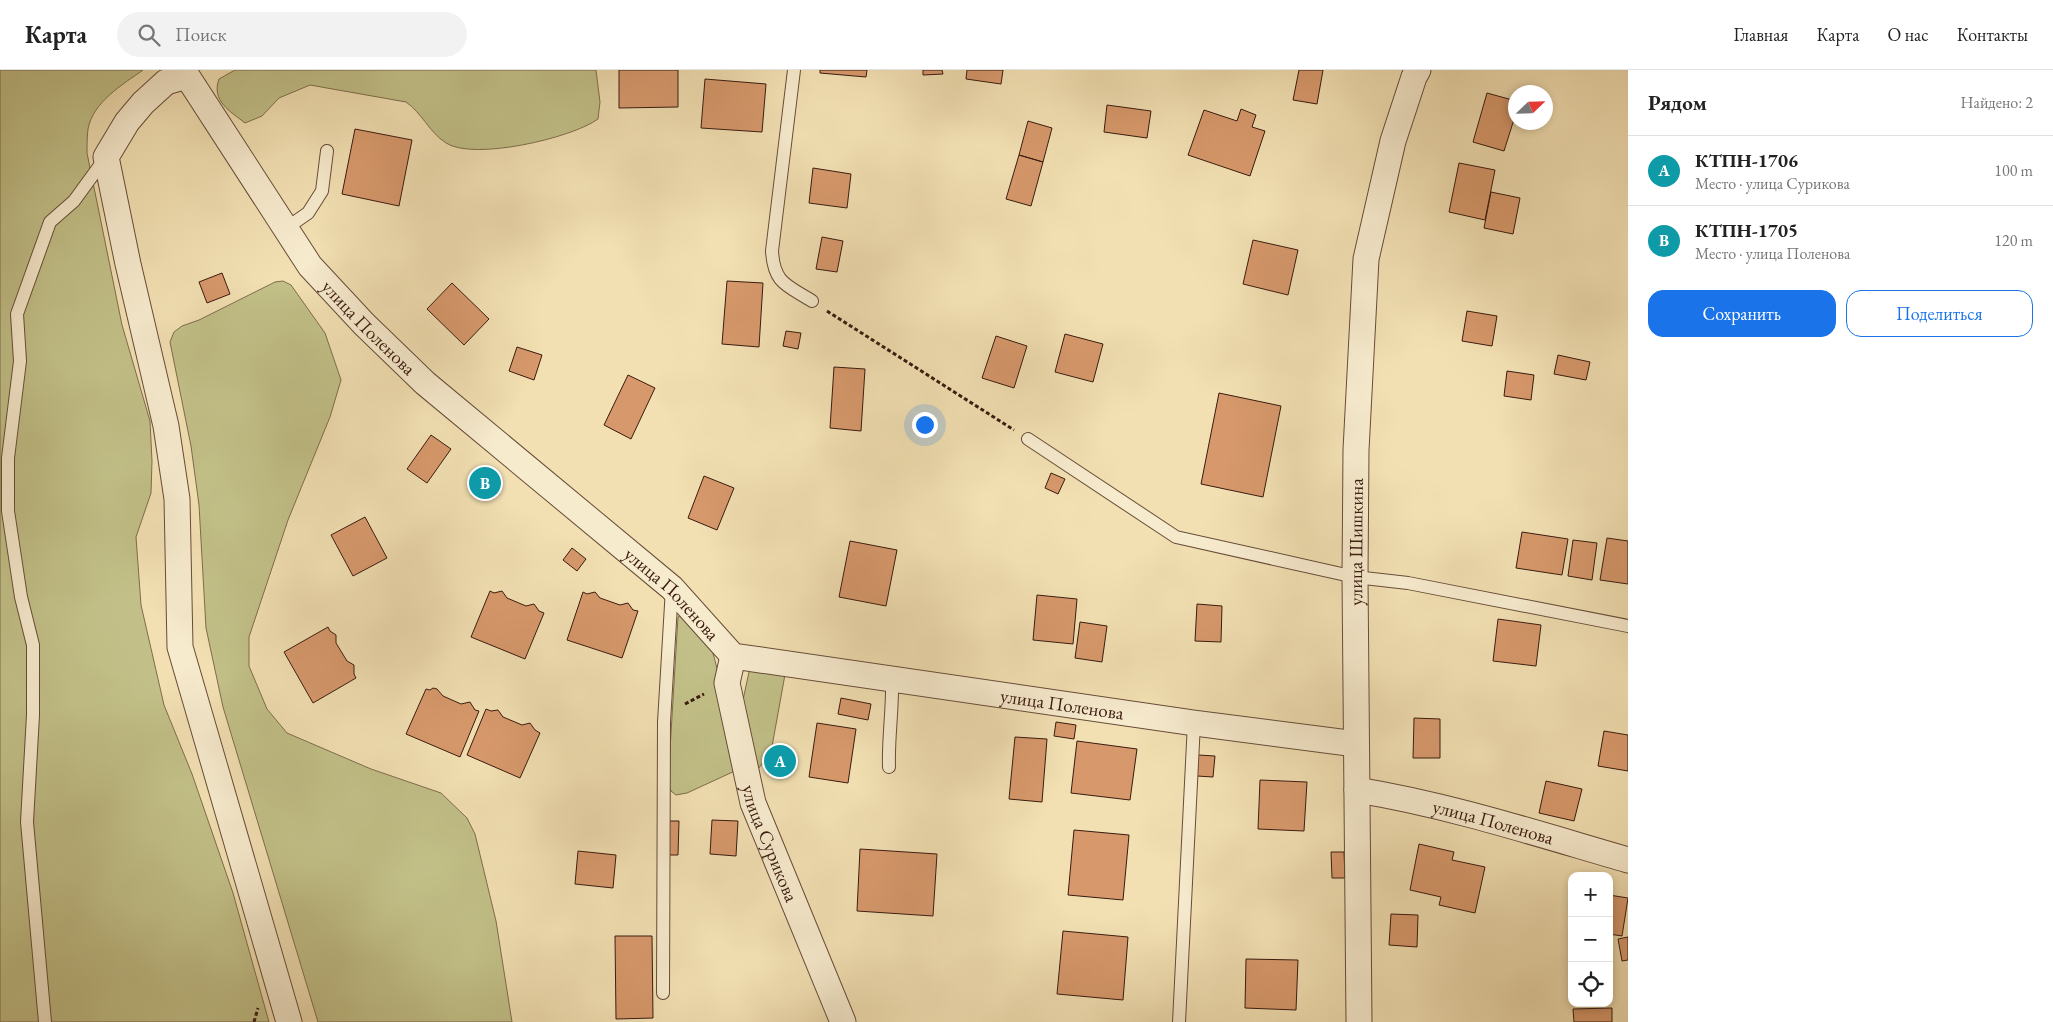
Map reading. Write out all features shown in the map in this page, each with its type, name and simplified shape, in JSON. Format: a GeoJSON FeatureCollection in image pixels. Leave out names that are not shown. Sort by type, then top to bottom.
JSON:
{"type":"FeatureCollection","features":[{"type":"Feature","properties":{"kind":"street","name":"улица Шишкина"},"geometry":{"type":"LineString","coordinates":[[1359,1022],[1355,577],[1356,450],[1366,259],[1393,141],[1418,70]]}},
{"type":"Feature","properties":{"kind":"street"},"geometry":{"type":"LineString","coordinates":[[191,72],[166,82],[143,103],[127,122],[106,157],[128,264],[166,426],[177,499],[180,647],[289,1022]]}},
{"type":"Feature","properties":{"kind":"street","name":"улица Поленова"},"geometry":{"type":"LineString","coordinates":[[191,72],[285,229],[310,266],[364,324],[425,383],[672,588],[733,656],[1194,723],[1356,744]]}},
{"type":"Feature","properties":{"kind":"street","name":"улица Сурикова"},"geometry":{"type":"LineString","coordinates":[[733,656],[727,683],[753,803],[843,1022]]}},
{"type":"Feature","properties":{"kind":"street","name":"улица Поленова"},"geometry":{"type":"LineString","coordinates":[[1357,790],[1409,798],[1503,823],[1628,860]]}},
{"type":"Feature","properties":{"kind":"lane"},"geometry":{"type":"LineString","coordinates":[[794,70],[772,252],[773,266],[779,280],[812,301]]}},
{"type":"Feature","properties":{"kind":"lane"},"geometry":{"type":"LineString","coordinates":[[285,229],[308,213],[322,191],[328,151]]}},
{"type":"Feature","properties":{"kind":"lane"},"geometry":{"type":"LineString","coordinates":[[44,1022],[27,822],[33,715],[33,645],[21,598],[8,511],[8,458],[20,361],[17,314],[50,222],[74,201],[106,157]]}},
{"type":"Feature","properties":{"kind":"lane"},"geometry":{"type":"LineString","coordinates":[[1028,439],[1176,537],[1355,577],[1408,583],[1628,626]]}},
{"type":"Feature","properties":{"kind":"lane"},"geometry":{"type":"LineString","coordinates":[[663,993],[664,722],[672,588]]}},
{"type":"Feature","properties":{"kind":"lane"},"geometry":{"type":"LineString","coordinates":[[889,767],[889,734],[893,705],[892,679]]}},
{"type":"Feature","properties":{"kind":"lane"},"geometry":{"type":"LineString","coordinates":[[1179,1022],[1194,723]]}},
{"type":"Feature","properties":{"kind":"path"},"geometry":{"type":"LineString","coordinates":[[812,301],[1028,439]]}},
{"type":"Feature","properties":{"kind":"path"},"geometry":{"type":"LineString","coordinates":[[664,722],[686,703],[727,683]]}},
{"type":"Feature","properties":{"kind":"shaded area"},"geometry":{"type":"Polygon","coordinates":[[[0,70],[143,70],[102,102],[91,119],[88,129],[87,150],[122,325],[150,421],[151,493],[136,537],[141,605],[164,705],[192,774],[233,893],[269,1022],[0,1022],[0,70]]]}},
{"type":"Feature","properties":{"kind":"shaded area"},"geometry":{"type":"Polygon","coordinates":[[[235,70],[596,70],[600,102],[598,119],[585,126],[546,140],[523,145],[478,150],[460,148],[440,139],[412,106],[406,102],[310,85],[279,98],[262,116],[245,123],[223,105],[218,93],[219,79],[235,70]]]}},
{"type":"Feature","properties":{"kind":"shaded area"},"geometry":{"type":"Polygon","coordinates":[[[283,281],[291,285],[325,333],[341,380],[330,417],[288,520],[249,637],[249,666],[267,709],[287,733],[371,769],[441,793],[467,818],[475,834],[496,921],[512,1022],[318,1022],[223,707],[206,628],[199,505],[191,446],[170,342],[174,332],[182,326],[199,320],[275,282],[283,281]]]}},
{"type":"Feature","properties":{"kind":"shaded area"},"geometry":{"type":"Polygon","coordinates":[[[682,614],[707,630],[720,680],[737,770],[687,793],[676,795],[671,791],[668,783],[678,617],[682,614]]]}},
{"type":"Feature","properties":{"kind":"shaded area"},"geometry":{"type":"Polygon","coordinates":[[[758,664],[786,669],[771,752],[755,773],[743,700],[749,672],[758,664]]]}},
{"type":"Feature","properties":{"kind":"building"},"geometry":{"type":"Polygon","coordinates":[[[619,70],[678,70],[678,107],[619,108],[619,70]]]}},
{"type":"Feature","properties":{"kind":"building"},"geometry":{"type":"Polygon","coordinates":[[[820,70],[867,70],[866,77],[820,73],[820,70]]]}},
{"type":"Feature","properties":{"kind":"building"},"geometry":{"type":"Polygon","coordinates":[[[923,70],[942,70],[943,74],[923,75],[923,70]]]}},
{"type":"Feature","properties":{"kind":"building"},"geometry":{"type":"Polygon","coordinates":[[[967,70],[1003,70],[1001,84],[966,79],[967,70]]]}},
{"type":"Feature","properties":{"kind":"building"},"geometry":{"type":"Polygon","coordinates":[[[1299,70],[1323,70],[1317,104],[1293,100],[1299,70]]]}},
{"type":"Feature","properties":{"kind":"building"},"geometry":{"type":"Polygon","coordinates":[[[705,79],[766,84],[762,132],[701,128],[705,79]]]}},
{"type":"Feature","properties":{"kind":"building"},"geometry":{"type":"Polygon","coordinates":[[[1487,93],[1508,99],[1508,130],[1511,130],[1504,151],[1473,142],[1487,93]]]}},
{"type":"Feature","properties":{"kind":"building"},"geometry":{"type":"Polygon","coordinates":[[[1107,105],[1151,111],[1147,138],[1104,132],[1107,105]]]}},
{"type":"Feature","properties":{"kind":"building"},"geometry":{"type":"Polygon","coordinates":[[[1241,109],[1256,115],[1252,127],[1265,131],[1250,176],[1188,155],[1204,110],[1237,121],[1241,109]]]}},
{"type":"Feature","properties":{"kind":"building"},"geometry":{"type":"Polygon","coordinates":[[[1028,121],[1052,128],[1043,162],[1019,155],[1028,121]]]}},
{"type":"Feature","properties":{"kind":"building"},"geometry":{"type":"Polygon","coordinates":[[[355,129],[412,140],[399,206],[342,194],[355,129]]]}},
{"type":"Feature","properties":{"kind":"building"},"geometry":{"type":"Polygon","coordinates":[[[1019,155],[1043,162],[1031,206],[1006,199],[1019,155]]]}},
{"type":"Feature","properties":{"kind":"building"},"geometry":{"type":"Polygon","coordinates":[[[1459,163],[1495,170],[1485,220],[1449,212],[1459,163]]]}},
{"type":"Feature","properties":{"kind":"building"},"geometry":{"type":"Polygon","coordinates":[[[813,168],[851,174],[847,208],[809,203],[813,168]]]}},
{"type":"Feature","properties":{"kind":"building"},"geometry":{"type":"Polygon","coordinates":[[[1491,192],[1520,198],[1513,234],[1484,228],[1491,192]]]}},
{"type":"Feature","properties":{"kind":"building"},"geometry":{"type":"Polygon","coordinates":[[[822,237],[843,241],[837,272],[816,269],[822,237]]]}},
{"type":"Feature","properties":{"kind":"building"},"geometry":{"type":"Polygon","coordinates":[[[1253,240],[1298,250],[1288,295],[1243,284],[1253,240]]]}},
{"type":"Feature","properties":{"kind":"building"},"geometry":{"type":"Polygon","coordinates":[[[222,273],[230,294],[207,303],[199,282],[222,273]]]}},
{"type":"Feature","properties":{"kind":"building"},"geometry":{"type":"Polygon","coordinates":[[[727,281],[763,283],[759,347],[722,344],[727,281]]]}},
{"type":"Feature","properties":{"kind":"building"},"geometry":{"type":"Polygon","coordinates":[[[452,283],[489,319],[464,345],[427,309],[452,283]]]}},
{"type":"Feature","properties":{"kind":"building"},"geometry":{"type":"Polygon","coordinates":[[[1467,311],[1497,316],[1492,346],[1462,341],[1467,311]]]}},
{"type":"Feature","properties":{"kind":"building"},"geometry":{"type":"Polygon","coordinates":[[[786,331],[801,333],[798,349],[783,346],[786,331]]]}},
{"type":"Feature","properties":{"kind":"building"},"geometry":{"type":"Polygon","coordinates":[[[1065,334],[1103,344],[1093,382],[1055,372],[1065,334]]]}},
{"type":"Feature","properties":{"kind":"building"},"geometry":{"type":"Polygon","coordinates":[[[996,336],[1027,346],[1014,388],[982,378],[996,336]]]}},
{"type":"Feature","properties":{"kind":"building"},"geometry":{"type":"Polygon","coordinates":[[[517,347],[542,355],[534,380],[509,371],[517,347]]]}},
{"type":"Feature","properties":{"kind":"building"},"geometry":{"type":"Polygon","coordinates":[[[1558,355],[1590,362],[1586,380],[1554,374],[1558,355]]]}},
{"type":"Feature","properties":{"kind":"building"},"geometry":{"type":"Polygon","coordinates":[[[834,367],[865,369],[861,431],[830,428],[834,367]]]}},
{"type":"Feature","properties":{"kind":"building"},"geometry":{"type":"Polygon","coordinates":[[[1507,371],[1534,375],[1531,400],[1504,396],[1507,371]]]}},
{"type":"Feature","properties":{"kind":"building"},"geometry":{"type":"Polygon","coordinates":[[[628,375],[655,388],[631,439],[604,425],[628,375]]]}},
{"type":"Feature","properties":{"kind":"building"},"geometry":{"type":"Polygon","coordinates":[[[1219,393],[1281,406],[1263,497],[1201,484],[1219,393]]]}},
{"type":"Feature","properties":{"kind":"building"},"geometry":{"type":"Polygon","coordinates":[[[431,435],[451,449],[427,483],[407,469],[431,435]]]}},
{"type":"Feature","properties":{"kind":"building"},"geometry":{"type":"Polygon","coordinates":[[[477,468],[502,487],[493,499],[468,480],[477,468]]]}},
{"type":"Feature","properties":{"kind":"building"},"geometry":{"type":"Polygon","coordinates":[[[1051,473],[1065,479],[1058,494],[1045,488],[1051,473]]]}},
{"type":"Feature","properties":{"kind":"building"},"geometry":{"type":"Polygon","coordinates":[[[704,476],[734,488],[717,530],[688,518],[704,476]]]}},
{"type":"Feature","properties":{"kind":"building"},"geometry":{"type":"Polygon","coordinates":[[[365,517],[387,558],[353,576],[331,535],[365,517]]]}},
{"type":"Feature","properties":{"kind":"building"},"geometry":{"type":"Polygon","coordinates":[[[1522,532],[1568,539],[1562,575],[1516,568],[1522,532]]]}},
{"type":"Feature","properties":{"kind":"building"},"geometry":{"type":"Polygon","coordinates":[[[1607,538],[1628,541],[1628,584],[1600,580],[1607,538]]]}},
{"type":"Feature","properties":{"kind":"building"},"geometry":{"type":"Polygon","coordinates":[[[1573,540],[1597,543],[1592,580],[1568,576],[1573,540]]]}},
{"type":"Feature","properties":{"kind":"building"},"geometry":{"type":"Polygon","coordinates":[[[850,541],[897,550],[886,606],[839,597],[850,541]]]}},
{"type":"Feature","properties":{"kind":"building"},"geometry":{"type":"Polygon","coordinates":[[[572,548],[586,559],[577,571],[563,560],[572,548]]]}},
{"type":"Feature","properties":{"kind":"building"},"geometry":{"type":"Polygon","coordinates":[[[490,591],[494,593],[502,591],[507,598],[526,606],[534,604],[539,611],[544,613],[525,659],[471,637],[490,591]]]}},
{"type":"Feature","properties":{"kind":"building"},"geometry":{"type":"Polygon","coordinates":[[[583,592],[587,594],[595,592],[600,598],[620,605],[628,603],[633,610],[638,611],[622,658],[567,640],[583,592]]]}},
{"type":"Feature","properties":{"kind":"building"},"geometry":{"type":"Polygon","coordinates":[[[1037,595],[1077,599],[1073,644],[1033,640],[1037,595]]]}},
{"type":"Feature","properties":{"kind":"building"},"geometry":{"type":"Polygon","coordinates":[[[1197,604],[1222,606],[1221,642],[1195,641],[1197,604]]]}},
{"type":"Feature","properties":{"kind":"building"},"geometry":{"type":"Polygon","coordinates":[[[1498,619],[1541,625],[1536,666],[1493,661],[1498,619]]]}},
{"type":"Feature","properties":{"kind":"building"},"geometry":{"type":"Polygon","coordinates":[[[1080,622],[1107,626],[1102,662],[1075,658],[1080,622]]]}},
{"type":"Feature","properties":{"kind":"building"},"geometry":{"type":"Polygon","coordinates":[[[328,627],[336,635],[336,643],[347,661],[354,665],[356,678],[313,703],[284,652],[328,627]]]}},
{"type":"Feature","properties":{"kind":"building"},"geometry":{"type":"Polygon","coordinates":[[[433,688],[437,689],[443,696],[461,704],[470,702],[475,710],[479,711],[460,757],[406,734],[426,689],[430,690],[433,688]]]}},
{"type":"Feature","properties":{"kind":"building"},"geometry":{"type":"Polygon","coordinates":[[[841,698],[871,704],[868,720],[838,714],[841,698]]]}},
{"type":"Feature","properties":{"kind":"building"},"geometry":{"type":"Polygon","coordinates":[[[486,709],[491,711],[498,710],[503,717],[522,725],[530,723],[540,733],[520,778],[467,755],[486,709]]]}},
{"type":"Feature","properties":{"kind":"building"},"geometry":{"type":"Polygon","coordinates":[[[1414,718],[1440,719],[1440,758],[1413,758],[1414,718]]]}},
{"type":"Feature","properties":{"kind":"building"},"geometry":{"type":"Polygon","coordinates":[[[1056,722],[1076,725],[1074,739],[1054,736],[1056,722]]]}},
{"type":"Feature","properties":{"kind":"building"},"geometry":{"type":"Polygon","coordinates":[[[817,723],[856,729],[848,783],[809,777],[817,723]]]}},
{"type":"Feature","properties":{"kind":"building"},"geometry":{"type":"Polygon","coordinates":[[[1604,731],[1628,735],[1628,771],[1598,766],[1604,731]]]}},
{"type":"Feature","properties":{"kind":"building"},"geometry":{"type":"Polygon","coordinates":[[[1015,737],[1047,739],[1042,802],[1009,799],[1015,737]]]}},
{"type":"Feature","properties":{"kind":"building"},"geometry":{"type":"Polygon","coordinates":[[[1077,741],[1137,749],[1130,800],[1071,793],[1077,741]]]}},
{"type":"Feature","properties":{"kind":"building"},"geometry":{"type":"Polygon","coordinates":[[[774,748],[788,750],[785,773],[771,772],[774,748]]]}},
{"type":"Feature","properties":{"kind":"building"},"geometry":{"type":"Polygon","coordinates":[[[1198,755],[1215,756],[1213,777],[1197,776],[1198,755]]]}},
{"type":"Feature","properties":{"kind":"building"},"geometry":{"type":"Polygon","coordinates":[[[1260,780],[1307,782],[1304,831],[1258,829],[1260,780]]]}},
{"type":"Feature","properties":{"kind":"building"},"geometry":{"type":"Polygon","coordinates":[[[1546,781],[1582,789],[1574,821],[1539,813],[1546,781]]]}},
{"type":"Feature","properties":{"kind":"building"},"geometry":{"type":"Polygon","coordinates":[[[712,820],[738,821],[736,856],[710,854],[712,820]]]}},
{"type":"Feature","properties":{"kind":"building"},"geometry":{"type":"Polygon","coordinates":[[[665,821],[679,821],[678,855],[665,855],[665,821]]]}},
{"type":"Feature","properties":{"kind":"building"},"geometry":{"type":"Polygon","coordinates":[[[1074,830],[1129,835],[1123,900],[1068,895],[1074,830]]]}},
{"type":"Feature","properties":{"kind":"building"},"geometry":{"type":"Polygon","coordinates":[[[1419,844],[1454,852],[1452,860],[1485,867],[1475,913],[1439,905],[1441,897],[1410,890],[1419,844]]]}},
{"type":"Feature","properties":{"kind":"building"},"geometry":{"type":"Polygon","coordinates":[[[860,849],[937,854],[933,916],[857,911],[860,849]]]}},
{"type":"Feature","properties":{"kind":"building"},"geometry":{"type":"Polygon","coordinates":[[[578,851],[616,855],[613,888],[575,884],[578,851]]]}},
{"type":"Feature","properties":{"kind":"building"},"geometry":{"type":"Polygon","coordinates":[[[1331,852],[1344,852],[1345,878],[1332,878],[1331,852]]]}},
{"type":"Feature","properties":{"kind":"building"},"geometry":{"type":"Polygon","coordinates":[[[1613,896],[1628,898],[1622,936],[1613,935],[1613,896]]]}},
{"type":"Feature","properties":{"kind":"building"},"geometry":{"type":"Polygon","coordinates":[[[1391,914],[1418,915],[1417,947],[1389,945],[1391,914]]]}},
{"type":"Feature","properties":{"kind":"building"},"geometry":{"type":"Polygon","coordinates":[[[1063,931],[1128,937],[1123,1000],[1057,994],[1063,931]]]}},
{"type":"Feature","properties":{"kind":"building"},"geometry":{"type":"Polygon","coordinates":[[[615,936],[652,936],[653,1018],[616,1019],[615,936]]]}},
{"type":"Feature","properties":{"kind":"building"},"geometry":{"type":"Polygon","coordinates":[[[1628,937],[1628,960],[1622,961],[1618,939],[1628,937]]]}},
{"type":"Feature","properties":{"kind":"building"},"geometry":{"type":"Polygon","coordinates":[[[1246,959],[1298,960],[1296,1010],[1245,1008],[1246,959]]]}},
{"type":"Feature","properties":{"kind":"building"},"geometry":{"type":"Polygon","coordinates":[[[1612,1008],[1612,1022],[1574,1022],[1573,1009],[1612,1008]]]}},
{"type":"Feature","properties":{"kind":"place","name":"КТПН-1705"},"geometry":{"type":"Point","coordinates":[485,483]}},
{"type":"Feature","properties":{"kind":"place","name":"КТПН-1706"},"geometry":{"type":"Point","coordinates":[780,761]}}]}
